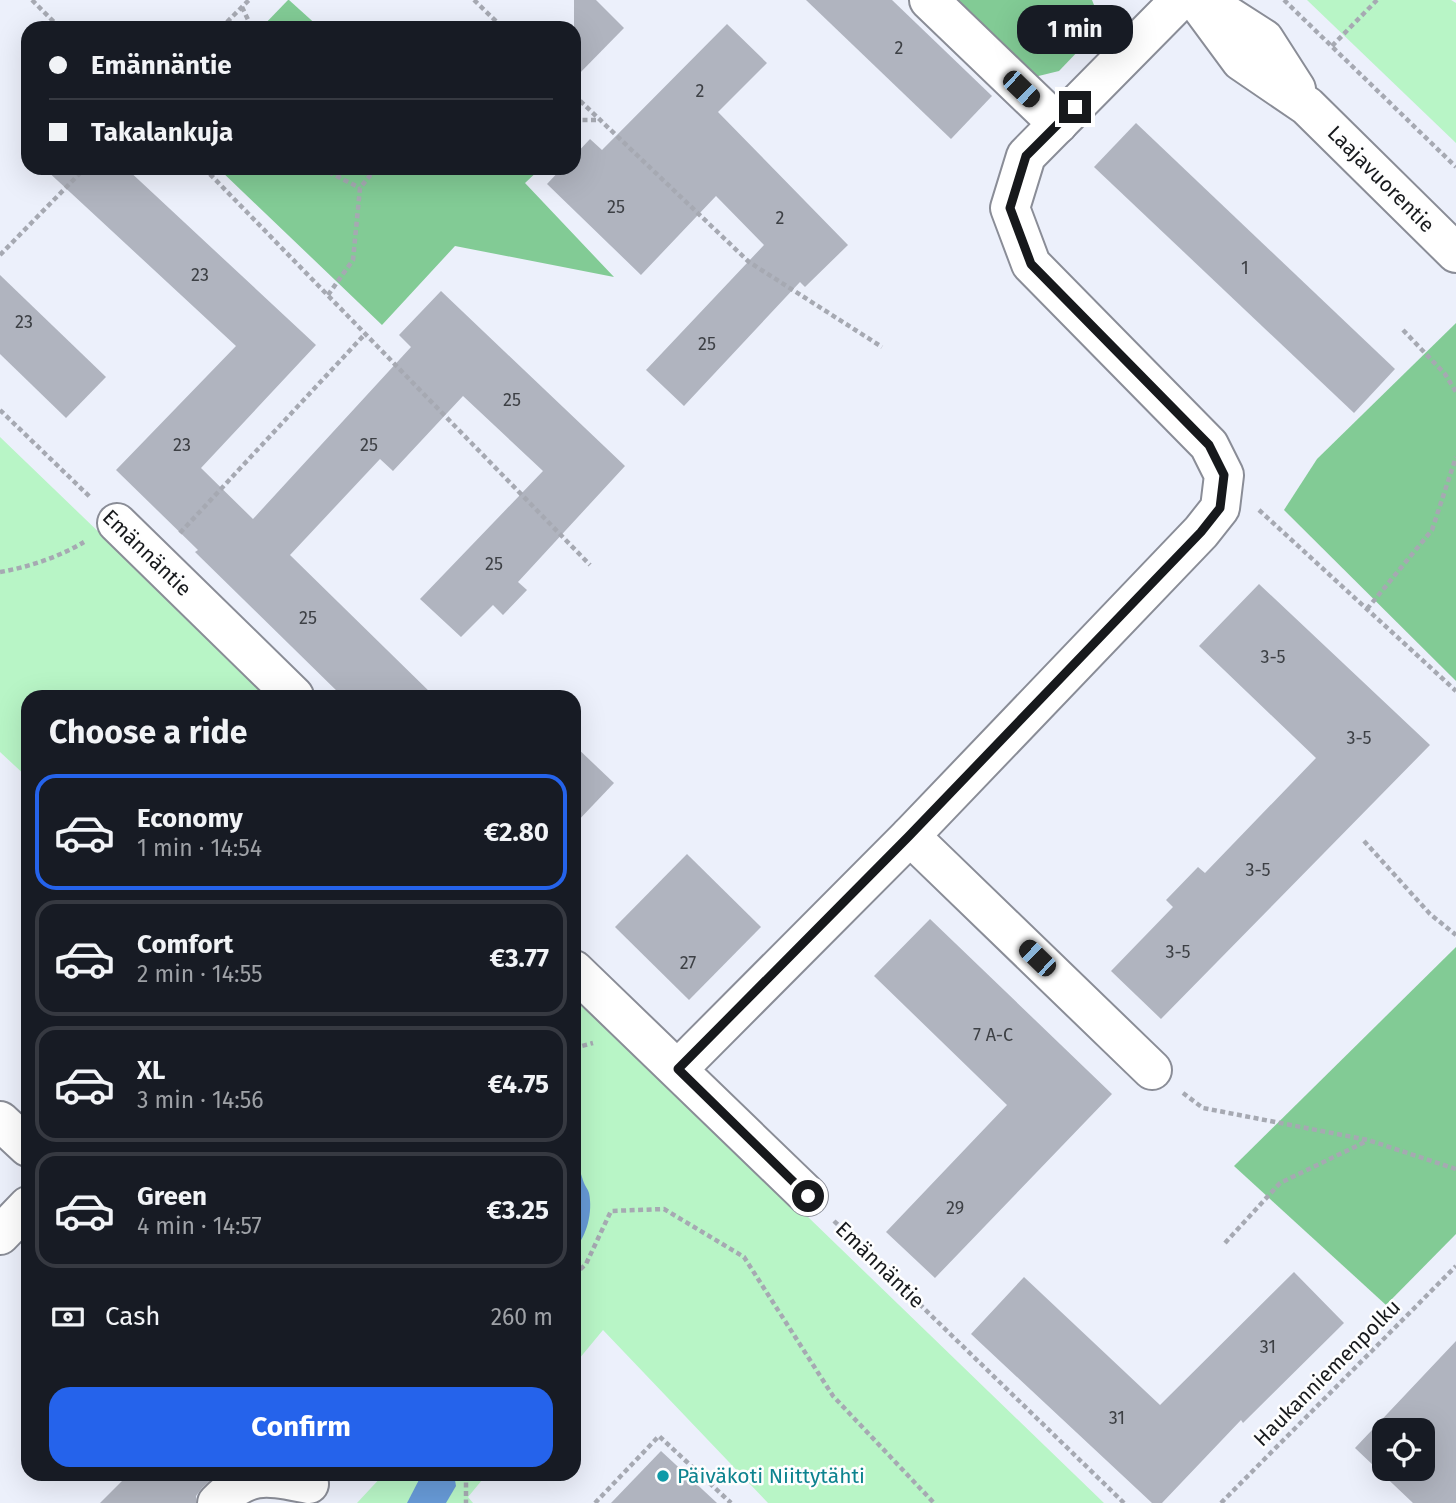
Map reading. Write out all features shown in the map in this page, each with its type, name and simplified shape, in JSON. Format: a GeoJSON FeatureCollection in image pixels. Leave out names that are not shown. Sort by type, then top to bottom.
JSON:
{"type":"FeatureCollection","features":[{"type":"Feature","properties":{"kind":"street"},"geometry":{"type":"LineString","coordinates":[[929,0],[1058,124]]}},
{"type":"Feature","properties":{"kind":"street"},"geometry":{"type":"LineString","coordinates":[[678,1069],[909,836],[1201,532],[1220,508],[1224,475],[1209,445],[1031,264],[1010,208],[1026,156],[1181,0]]}},
{"type":"Feature","properties":{"kind":"street","name":"Laajavuorentie"},"geometry":{"type":"LineString","coordinates":[[1196,0],[1241,61],[1307,106],[1456,253]]}},
{"type":"Feature","properties":{"kind":"street","name":"Laajavuorentie"},"geometry":{"type":"LineString","coordinates":[[1203,0],[1264,39],[1307,106]]}},
{"type":"Feature","properties":{"kind":"street","name":"Emännäntie"},"geometry":{"type":"LineString","coordinates":[[117,523],[288,690]]}},
{"type":"Feature","properties":{"kind":"street"},"geometry":{"type":"LineString","coordinates":[[909,836],[1152,1070]]}},
{"type":"Feature","properties":{"kind":"street"},"geometry":{"type":"LineString","coordinates":[[581,977],[808,1196]]}},
{"type":"Feature","properties":{"kind":"street"},"geometry":{"type":"LineString","coordinates":[[0,1121],[21,1140]]}},
{"type":"Feature","properties":{"kind":"street"},"geometry":{"type":"LineString","coordinates":[[0,1235],[21,1213]]}},
{"type":"Feature","properties":{"kind":"street"},"geometry":{"type":"LineString","coordinates":[[217,1503],[232,1488],[246,1481]]}},
{"type":"Feature","properties":{"kind":"street"},"geometry":{"type":"LineString","coordinates":[[276,1481],[309,1487]]}},
{"type":"Feature","properties":{"kind":"path"},"geometry":{"type":"LineString","coordinates":[[32,0],[54,21]]}},
{"type":"Feature","properties":{"kind":"path"},"geometry":{"type":"LineString","coordinates":[[228,21],[249,0]]}},
{"type":"Feature","properties":{"kind":"path"},"geometry":{"type":"LineString","coordinates":[[474,0],[496,21]]}},
{"type":"Feature","properties":{"kind":"path"},"geometry":{"type":"LineString","coordinates":[[1284,0],[1456,167]]}},
{"type":"Feature","properties":{"kind":"path"},"geometry":{"type":"LineString","coordinates":[[1332,46],[1377,0]]}},
{"type":"Feature","properties":{"kind":"path"},"geometry":{"type":"LineString","coordinates":[[242,7],[249,21]]}},
{"type":"Feature","properties":{"kind":"path"},"geometry":{"type":"LineString","coordinates":[[581,103],[748,262],[882,347]]}},
{"type":"Feature","properties":{"kind":"path"},"geometry":{"type":"LineString","coordinates":[[581,120],[599,120]]}},
{"type":"Feature","properties":{"kind":"path"},"geometry":{"type":"LineString","coordinates":[[0,255],[78,175]]}},
{"type":"Feature","properties":{"kind":"path"},"geometry":{"type":"LineString","coordinates":[[211,175],[590,565]]}},
{"type":"Feature","properties":{"kind":"path"},"geometry":{"type":"LineString","coordinates":[[335,175],[360,188]]}},
{"type":"Feature","properties":{"kind":"path"},"geometry":{"type":"LineString","coordinates":[[328,295],[353,260],[360,188],[370,175]]}},
{"type":"Feature","properties":{"kind":"path"},"geometry":{"type":"LineString","coordinates":[[1403,330],[1445,374],[1456,393]]}},
{"type":"Feature","properties":{"kind":"path"},"geometry":{"type":"LineString","coordinates":[[154,560],[365,334]]}},
{"type":"Feature","properties":{"kind":"path","name":"Emännäntie"},"geometry":{"type":"LineString","coordinates":[[0,410],[117,523]]}},
{"type":"Feature","properties":{"kind":"path"},"geometry":{"type":"LineString","coordinates":[[1367,609],[1432,530],[1456,457]]}},
{"type":"Feature","properties":{"kind":"path"},"geometry":{"type":"LineString","coordinates":[[1254,505],[1456,691]]}},
{"type":"Feature","properties":{"kind":"path"},"geometry":{"type":"LineString","coordinates":[[0,572],[72,550],[117,523]]}},
{"type":"Feature","properties":{"kind":"path"},"geometry":{"type":"LineString","coordinates":[[1364,841],[1430,914],[1456,935]]}},
{"type":"Feature","properties":{"kind":"path"},"geometry":{"type":"LineString","coordinates":[[1152,1070],[1203,1108],[1368,1140],[1456,1170]]}},
{"type":"Feature","properties":{"kind":"path"},"geometry":{"type":"LineString","coordinates":[[1225,1243],[1280,1183],[1368,1140]]}},
{"type":"Feature","properties":{"kind":"path","name":"Emännäntie"},"geometry":{"type":"LineString","coordinates":[[808,1196],[1124,1503]]}},
{"type":"Feature","properties":{"kind":"path"},"geometry":{"type":"LineString","coordinates":[[581,1269],[586,1264],[611,1211],[664,1209],[744,1257],[833,1396],[934,1503]]}},
{"type":"Feature","properties":{"kind":"path","name":"Haukanniemenpolku"},"geometry":{"type":"LineString","coordinates":[[1221,1503],[1456,1266]]}},
{"type":"Feature","properties":{"kind":"path"},"geometry":{"type":"LineString","coordinates":[[595,1503],[659,1436],[731,1503]]}},
{"type":"Feature","properties":{"kind":"path"},"geometry":{"type":"LineString","coordinates":[[466,1481],[467,1503]]}},
{"type":"Feature","properties":{"kind":"green space"},"geometry":{"type":"Polygon","coordinates":[[[289,0],[312,21],[268,21],[289,0]]]}},
{"type":"Feature","properties":{"kind":"green space"},"geometry":{"type":"Polygon","coordinates":[[[934,0],[1092,0],[1094,5],[1082,47],[1059,71],[1022,80],[934,0]]]}},
{"type":"Feature","properties":{"kind":"green space"},"geometry":{"type":"Polygon","coordinates":[[[1307,0],[1451,0],[1456,3],[1456,143],[1307,0]]]}},
{"type":"Feature","properties":{"kind":"green space"},"geometry":{"type":"Polygon","coordinates":[[[225,175],[534,175],[525,183],[614,277],[455,246],[382,325],[225,175]]]}},
{"type":"Feature","properties":{"kind":"green space"},"geometry":{"type":"Polygon","coordinates":[[[1456,323],[1456,681],[1284,510],[1317,459],[1456,323]]]}},
{"type":"Feature","properties":{"kind":"green space"},"geometry":{"type":"Polygon","coordinates":[[[0,437],[263,690],[21,690],[21,772],[0,752],[0,437]]]}},
{"type":"Feature","properties":{"kind":"green space"},"geometry":{"type":"Polygon","coordinates":[[[1456,947],[1456,1234],[1386,1305],[1234,1166],[1456,947]]]}},
{"type":"Feature","properties":{"kind":"green space"},"geometry":{"type":"Polygon","coordinates":[[[581,998],[1104,1503],[768,1503],[603,1330],[581,1357],[581,998]]]}},
{"type":"Feature","properties":{"kind":"green space"},"geometry":{"type":"Polygon","coordinates":[[[377,1481],[481,1481],[468,1497],[473,1503],[357,1503],[377,1481]]]}},
{"type":"Feature","properties":{"kind":"water"},"geometry":{"type":"Polygon","coordinates":[[[581,1176],[590,1200],[586,1231],[581,1240],[581,1176]]]}},
{"type":"Feature","properties":{"kind":"water"},"geometry":{"type":"Polygon","coordinates":[[[418,1481],[455,1481],[456,1486],[446,1503],[407,1503],[418,1481]]]}},
{"type":"Feature","properties":{"kind":"building"},"geometry":{"type":"Polygon","coordinates":[[[574,0],[596,0],[624,28],[581,72],[581,21],[574,21],[574,0]]]}},
{"type":"Feature","properties":{"kind":"building"},"geometry":{"type":"Polygon","coordinates":[[[806,0],[892,0],[992,96],[951,139],[806,0]]]}},
{"type":"Feature","properties":{"kind":"building"},"geometry":{"type":"Polygon","coordinates":[[[727,24],[767,63],[718,112],[848,245],[805,287],[800,282],[684,406],[646,370],[764,245],[716,196],[641,275],[547,184],[555,175],[581,175],[581,149],[590,139],[602,150],[727,24]]]}},
{"type":"Feature","properties":{"kind":"building"},"geometry":{"type":"Polygon","coordinates":[[[1136,123],[1395,369],[1354,413],[1094,167],[1136,123]]]}},
{"type":"Feature","properties":{"kind":"building"},"geometry":{"type":"Polygon","coordinates":[[[52,175],[134,175],[316,345],[201,468],[253,519],[411,347],[399,335],[441,291],[625,466],[518,582],[527,590],[503,615],[493,605],[461,637],[420,599],[543,471],[463,396],[393,471],[380,459],[290,555],[428,690],[336,690],[116,470],[236,346],[52,175]]]}},
{"type":"Feature","properties":{"kind":"building"},"geometry":{"type":"Polygon","coordinates":[[[0,275],[106,377],[66,418],[0,354],[0,275]]]}},
{"type":"Feature","properties":{"kind":"building"},"geometry":{"type":"Polygon","coordinates":[[[1259,584],[1430,745],[1161,1019],[1111,971],[1173,907],[1166,900],[1198,867],[1205,873],[1316,758],[1199,646],[1259,584]]]}},
{"type":"Feature","properties":{"kind":"building"},"geometry":{"type":"Polygon","coordinates":[[[581,752],[614,783],[581,818],[581,752]]]}},
{"type":"Feature","properties":{"kind":"building"},"geometry":{"type":"Polygon","coordinates":[[[687,854],[761,927],[689,1000],[615,927],[687,854]]]}},
{"type":"Feature","properties":{"kind":"building"},"geometry":{"type":"Polygon","coordinates":[[[930,919],[1112,1094],[935,1278],[886,1232],[1007,1105],[874,976],[930,919]]]}},
{"type":"Feature","properties":{"kind":"building"},"geometry":{"type":"Polygon","coordinates":[[[1294,1272],[1344,1323],[1243,1423],[1241,1420],[1162,1503],[1152,1503],[971,1334],[1024,1277],[1160,1405],[1294,1272]]]}},
{"type":"Feature","properties":{"kind":"building"},"geometry":{"type":"Polygon","coordinates":[[[1456,1341],[1456,1503],[1413,1503],[1390,1481],[1435,1481],[1435,1418],[1383,1418],[1456,1341]]]}},
{"type":"Feature","properties":{"kind":"building"},"geometry":{"type":"Polygon","coordinates":[[[1372,1430],[1372,1464],[1355,1448],[1372,1430]]]}},
{"type":"Feature","properties":{"kind":"building","name":"Päiväkoti Niittytähti"},"geometry":{"type":"Polygon","coordinates":[[[661,1451],[717,1503],[611,1503],[661,1451]]]}},
{"type":"Feature","properties":{"kind":"building"},"geometry":{"type":"Polygon","coordinates":[[[122,1481],[210,1481],[196,1496],[196,1503],[100,1503],[122,1481]]]}},
{"type":"Feature","properties":{"kind":"place","name":"Päiväkoti Niittytähti"},"geometry":{"type":"Point","coordinates":[663,1476]}},
{"type":"Feature","properties":{"kind":"route"},"geometry":{"type":"LineString","coordinates":[[808,1196],[678,1069],[909,836],[1201,532],[1220,508],[1224,475],[1209,445],[1031,264],[1010,208],[1026,156],[1075,107]]}}]}
